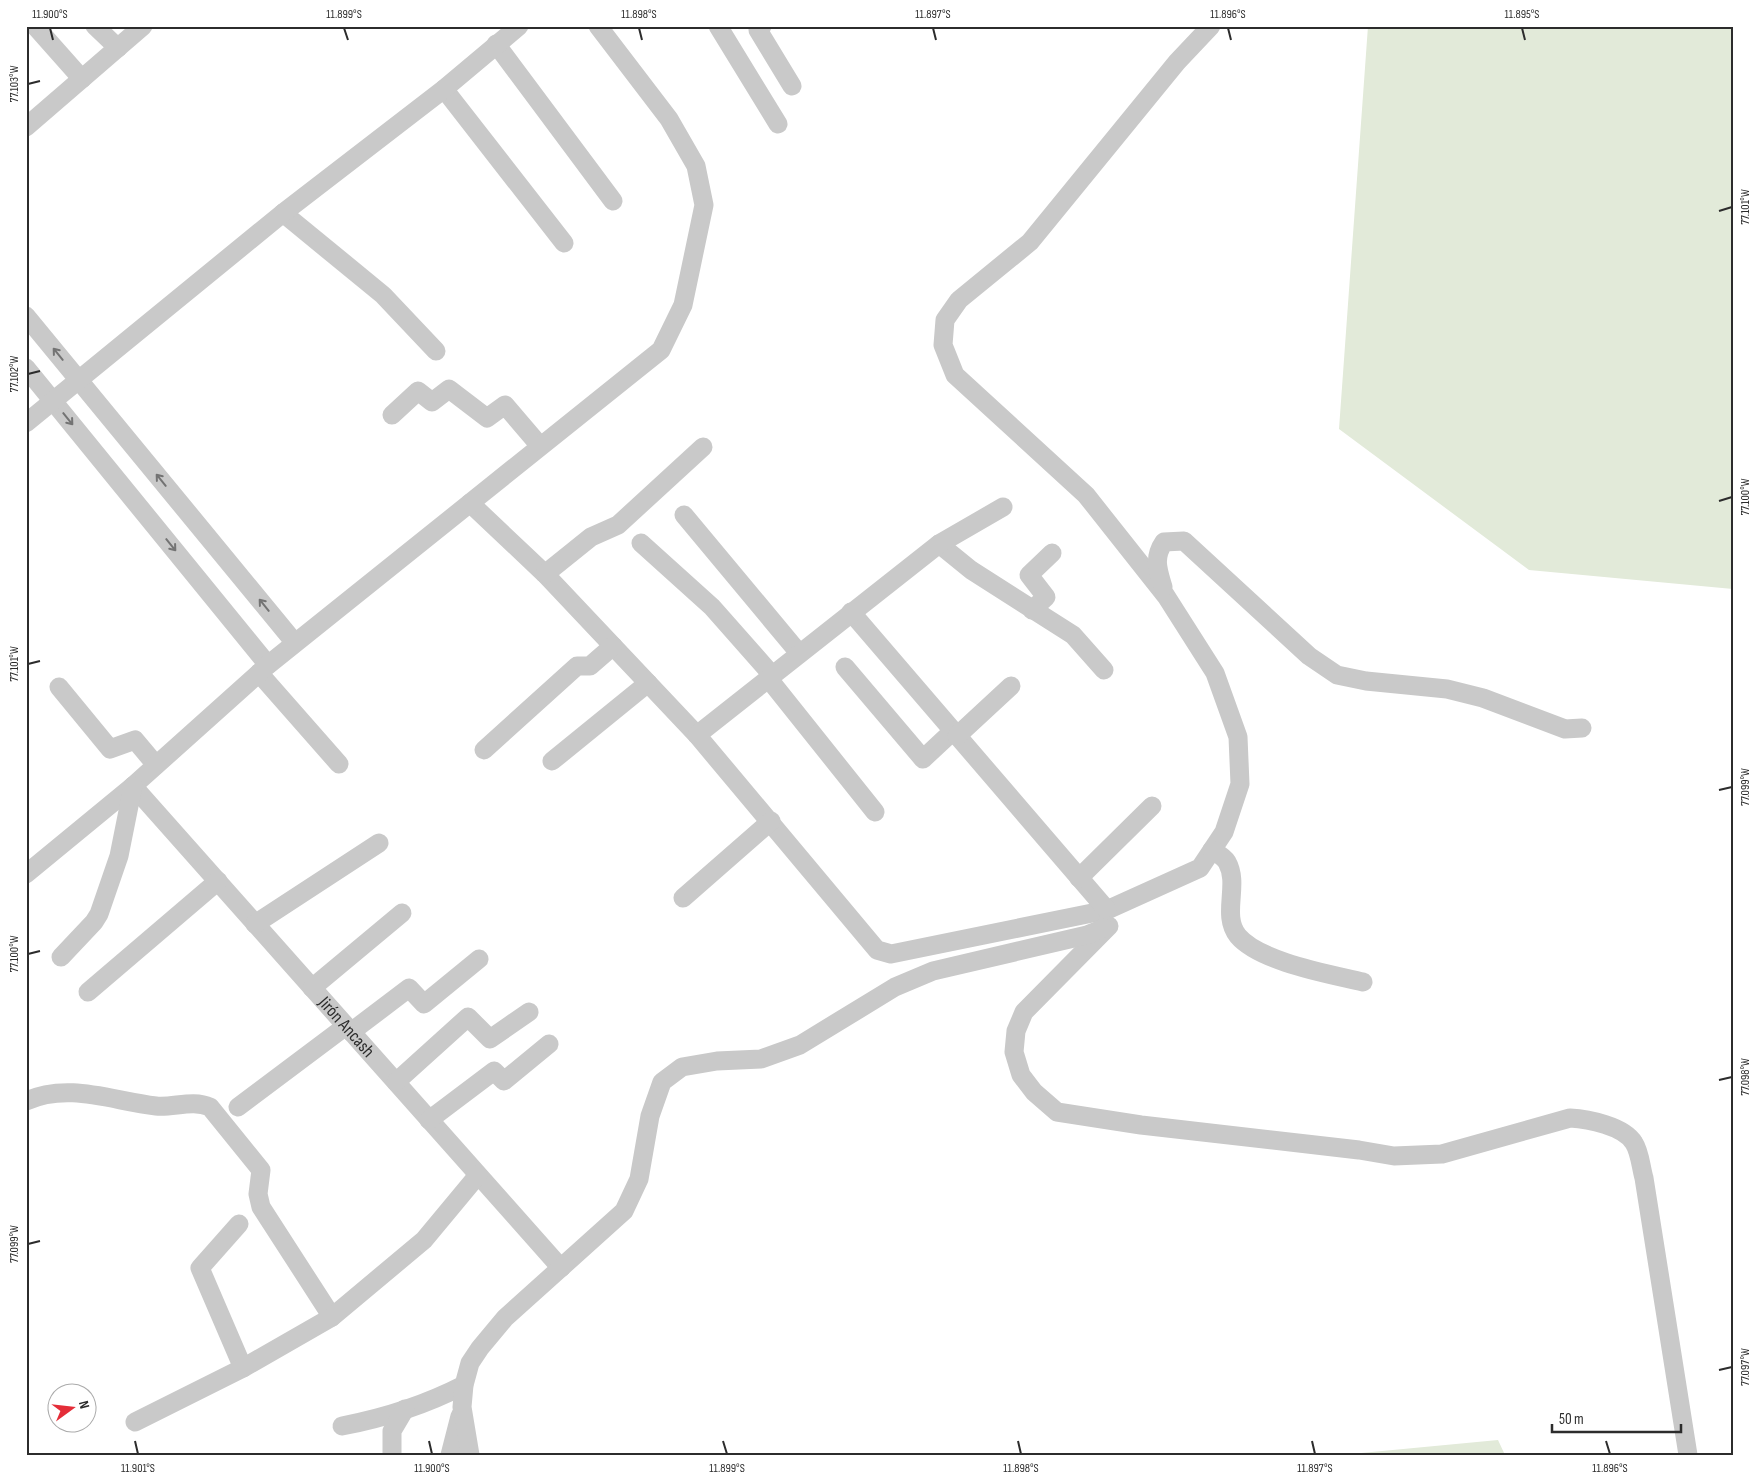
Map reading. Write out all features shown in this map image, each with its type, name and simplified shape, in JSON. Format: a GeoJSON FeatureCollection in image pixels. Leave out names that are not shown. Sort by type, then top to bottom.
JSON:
{"type":"FeatureCollection","features":[{"type":"Feature","properties":{"kind":"street"},"geometry":{"type":"LineString","coordinates":[[35,26],[82,79]]}},
{"type":"Feature","properties":{"kind":"street"},"geometry":{"type":"LineString","coordinates":[[94,26],[118,48]]}},
{"type":"Feature","properties":{"kind":"street"},"geometry":{"type":"LineString","coordinates":[[26,127],[143,26]]}},
{"type":"Feature","properties":{"kind":"street"},"geometry":{"type":"LineString","coordinates":[[26,423],[283,213],[444,89],[519,26]]}},
{"type":"Feature","properties":{"kind":"street"},"geometry":{"type":"LineString","coordinates":[[26,874],[133,786],[263,669],[661,350],[683,304],[704,205],[696,166],[669,119],[598,26]]}},
{"type":"Feature","properties":{"kind":"street"},"geometry":{"type":"LineString","coordinates":[[718,26],[778,124]]}},
{"type":"Feature","properties":{"kind":"street"},"geometry":{"type":"LineString","coordinates":[[762,26],[758,30],[792,86]]}},
{"type":"Feature","properties":{"kind":"street"},"geometry":{"type":"LineString","coordinates":[[450,1455],[462,1407],[464,1385],[470,1363],[480,1348],[505,1318],[624,1211],[639,1179],[650,1116],[662,1082],[682,1067],[717,1061],[761,1059],[800,1045],[895,987],[933,971],[1087,935],[1108,918],[1151,890],[1200,868],[1224,832],[1240,784],[1238,737],[1215,672],[1166,596],[1086,495],[954,375],[943,344],[945,320],[959,300],[1030,242],[1177,62],[1211,26]]}},
{"type":"Feature","properties":{"kind":"street"},"geometry":{"type":"LineString","coordinates":[[496,44],[613,201]]}},
{"type":"Feature","properties":{"kind":"street"},"geometry":{"type":"LineString","coordinates":[[444,89],[564,243]]}},
{"type":"Feature","properties":{"kind":"street"},"geometry":{"type":"LineString","coordinates":[[283,213],[383,295],[436,351]]}},
{"type":"Feature","properties":{"kind":"street"},"geometry":{"type":"LineString","coordinates":[[26,316],[295,643]]}},
{"type":"Feature","properties":{"kind":"street"},"geometry":{"type":"LineString","coordinates":[[26,368],[339,764]]}},
{"type":"Feature","properties":{"kind":"street"},"geometry":{"type":"LineString","coordinates":[[392,415],[418,391],[432,402],[449,389],[487,418],[505,405],[540,446]]}},
{"type":"Feature","properties":{"kind":"street"},"geometry":{"type":"LineString","coordinates":[[545,574],[591,537],[618,525],[703,447]]}},
{"type":"Feature","properties":{"kind":"street"},"geometry":{"type":"LineString","coordinates":[[470,503],[545,574],[697,735],[771,821],[877,950],[891,954],[1108,918]]}},
{"type":"Feature","properties":{"kind":"street"},"geometry":{"type":"LineString","coordinates":[[697,735],[939,544],[1003,507]]}},
{"type":"Feature","properties":{"kind":"street"},"geometry":{"type":"LineString","coordinates":[[684,515],[799,653]]}},
{"type":"Feature","properties":{"kind":"street"},"geometry":{"type":"LineString","coordinates":[[1166,596],[1157,565],[1157,552],[1164,542],[1184,542],[1309,656],[1337,675],[1366,681],[1447,689],[1483,698],[1565,729],[1582,728]]}},
{"type":"Feature","properties":{"kind":"street"},"geometry":{"type":"LineString","coordinates":[[641,543],[712,608],[770,677],[875,812]]}},
{"type":"Feature","properties":{"kind":"street"},"geometry":{"type":"LineString","coordinates":[[939,544],[971,570],[1073,635],[1104,670]]}},
{"type":"Feature","properties":{"kind":"street"},"geometry":{"type":"LineString","coordinates":[[1032,610],[1046,597],[1029,575],[1052,553]]}},
{"type":"Feature","properties":{"kind":"street"},"geometry":{"type":"LineString","coordinates":[[851,612],[1079,878],[1108,918]]}},
{"type":"Feature","properties":{"kind":"street"},"geometry":{"type":"LineString","coordinates":[[484,750],[577,666],[590,666],[613,646]]}},
{"type":"Feature","properties":{"kind":"street"},"geometry":{"type":"LineString","coordinates":[[845,667],[923,760],[1011,686]]}},
{"type":"Feature","properties":{"kind":"street"},"geometry":{"type":"LineString","coordinates":[[552,761],[648,683]]}},
{"type":"Feature","properties":{"kind":"street"},"geometry":{"type":"LineString","coordinates":[[59,688],[110,748],[135,740],[156,765]]}},
{"type":"Feature","properties":{"kind":"street"},"geometry":{"type":"LineString","coordinates":[[61,957],[94,922],[99,914],[119,856],[133,786]]}},
{"type":"Feature","properties":{"kind":"street","name":"Jirón Ancash"},"geometry":{"type":"LineString","coordinates":[[133,786],[561,1268]]}},
{"type":"Feature","properties":{"kind":"street"},"geometry":{"type":"LineString","coordinates":[[1079,878],[1152,806]]}},
{"type":"Feature","properties":{"kind":"street"},"geometry":{"type":"LineString","coordinates":[[683,898],[771,821]]}},
{"type":"Feature","properties":{"kind":"street"},"geometry":{"type":"LineString","coordinates":[[255,924],[379,843]]}},
{"type":"Feature","properties":{"kind":"street"},"geometry":{"type":"LineString","coordinates":[[1212,850],[1226,860],[1230,872],[1232,886],[1230,914],[1233,927],[1239,937],[1272,959],[1363,982]]}},
{"type":"Feature","properties":{"kind":"street"},"geometry":{"type":"LineString","coordinates":[[88,992],[218,882]]}},
{"type":"Feature","properties":{"kind":"street"},"geometry":{"type":"LineString","coordinates":[[312,988],[402,913]]}},
{"type":"Feature","properties":{"kind":"street"},"geometry":{"type":"LineString","coordinates":[[1108,918],[1024,1012],[1016,1031],[1014,1052],[1021,1075],[1034,1092],[1057,1112],[1141,1125],[1359,1150],[1394,1156],[1442,1154],[1570,1118],[1586,1119],[1612,1126],[1634,1143],[1644,1178],[1688,1455]]}},
{"type":"Feature","properties":{"kind":"street"},"geometry":{"type":"LineString","coordinates":[[238,1108],[409,988],[424,1004],[479,959]]}},
{"type":"Feature","properties":{"kind":"street"},"geometry":{"type":"LineString","coordinates":[[396,1082],[468,1017],[490,1039],[528,1012]]}},
{"type":"Feature","properties":{"kind":"street"},"geometry":{"type":"LineString","coordinates":[[430,1120],[494,1070],[504,1081],[549,1044]]}},
{"type":"Feature","properties":{"kind":"street"},"geometry":{"type":"LineString","coordinates":[[26,1101],[43,1094],[70,1092],[158,1106],[197,1104],[210,1108],[261,1170],[258,1194],[261,1207],[332,1317]]}},
{"type":"Feature","properties":{"kind":"street"},"geometry":{"type":"LineString","coordinates":[[135,1422],[243,1368],[332,1317],[424,1240],[478,1175]]}},
{"type":"Feature","properties":{"kind":"street"},"geometry":{"type":"LineString","coordinates":[[239,1224],[200,1268],[243,1368]]}},
{"type":"Feature","properties":{"kind":"street"},"geometry":{"type":"LineString","coordinates":[[342,1426],[380,1418],[405,1408],[429,1402],[464,1385]]}},
{"type":"Feature","properties":{"kind":"street"},"geometry":{"type":"LineString","coordinates":[[462,1407],[470,1455]]}},
{"type":"Feature","properties":{"kind":"street"},"geometry":{"type":"LineString","coordinates":[[392,1455],[392,1431],[405,1408]]}},
{"type":"Feature","properties":{"kind":"green space"},"geometry":{"type":"Polygon","coordinates":[[[1368,26],[1733,26],[1733,589],[1529,570],[1339,429],[1368,26]]]}},
{"type":"Feature","properties":{"kind":"green space"},"geometry":{"type":"Polygon","coordinates":[[[1498,1440],[1505,1455],[1340,1455],[1498,1440]]]}}]}
